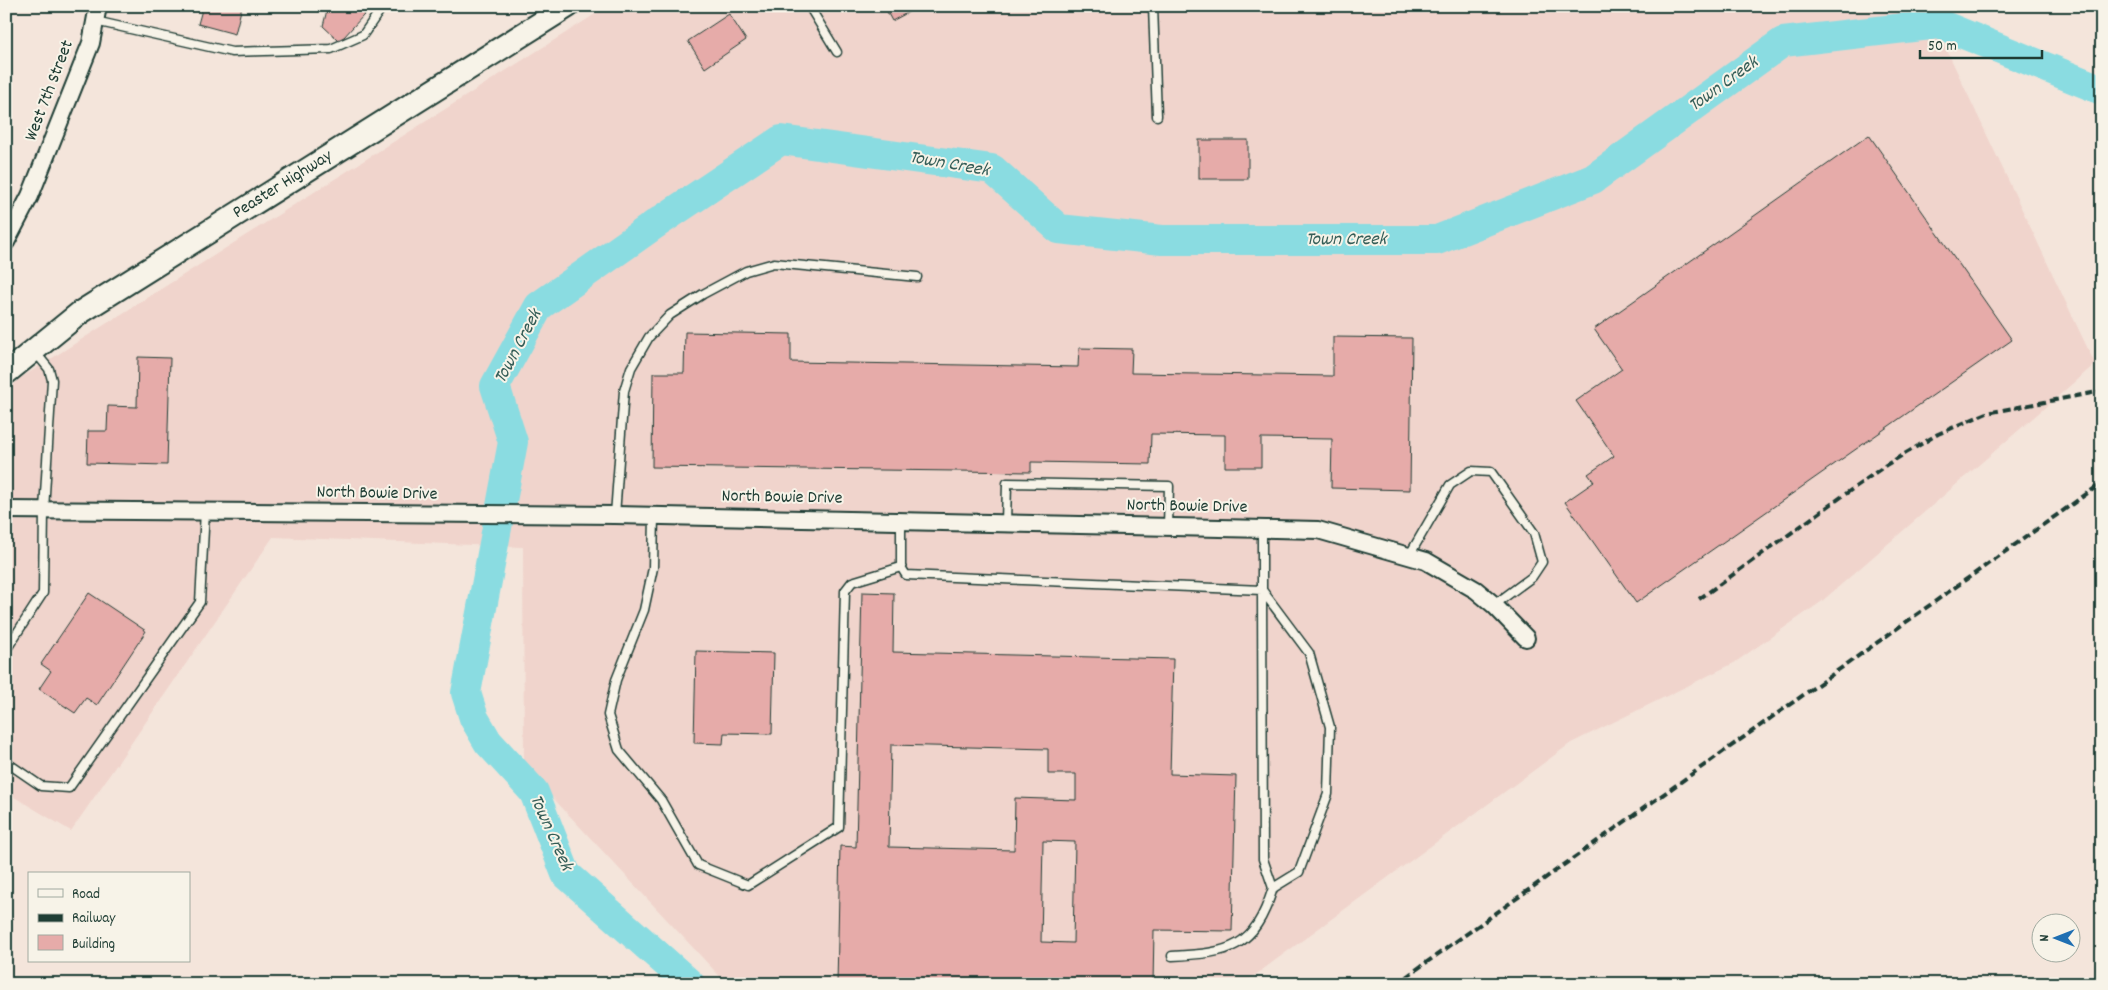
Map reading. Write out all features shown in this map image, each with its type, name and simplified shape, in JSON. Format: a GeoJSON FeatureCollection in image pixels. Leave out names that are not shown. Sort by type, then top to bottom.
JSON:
{"type":"FeatureCollection","features":[{"type":"Feature","properties":{"kind":"main road","name":"Peaster Highway"},"geometry":{"type":"LineString","coordinates":[[6,373],[81,312],[568,6]]}},
{"type":"Feature","properties":{"kind":"street","name":"West 7th Street"},"geometry":{"type":"LineString","coordinates":[[6,242],[34,187],[91,44],[97,14]]}},
{"type":"Feature","properties":{"kind":"street","name":"North Bowie Drive"},"geometry":{"type":"LineString","coordinates":[[6,510],[455,515],[654,515],[1318,530],[1434,565],[1476,590],[1494,605],[1526,638]]}},
{"type":"Feature","properties":{"kind":"lane"},"geometry":{"type":"LineString","coordinates":[[97,14],[232,52],[331,49],[363,35],[383,6]]}},
{"type":"Feature","properties":{"kind":"lane"},"geometry":{"type":"LineString","coordinates":[[809,6],[837,52]]}},
{"type":"Feature","properties":{"kind":"lane"},"geometry":{"type":"LineString","coordinates":[[1153,6],[1157,116]]}},
{"type":"Feature","properties":{"kind":"lane"},"geometry":{"type":"LineString","coordinates":[[615,515],[624,391],[631,368],[649,337],[670,315],[702,294],[746,271],[774,263],[917,277]]}},
{"type":"Feature","properties":{"kind":"lane"},"geometry":{"type":"LineString","coordinates":[[6,650],[42,593],[44,510],[52,380],[49,369],[34,350]]}},
{"type":"Feature","properties":{"kind":"lane"},"geometry":{"type":"LineString","coordinates":[[1409,556],[1450,485],[1470,471],[1491,472],[1534,533],[1542,562],[1532,577],[1494,605]]}},
{"type":"Feature","properties":{"kind":"lane"},"geometry":{"type":"LineString","coordinates":[[1006,523],[1007,483],[1170,486],[1168,527]]}},
{"type":"Feature","properties":{"kind":"lane"},"geometry":{"type":"LineString","coordinates":[[6,762],[41,786],[70,788],[200,602],[205,511]]}},
{"type":"Feature","properties":{"kind":"lane"},"geometry":{"type":"LineString","coordinates":[[654,515],[653,568],[644,610],[616,680],[608,716],[618,750],[661,800],[698,866],[748,885],[839,827],[845,591],[852,582],[900,567]]}},
{"type":"Feature","properties":{"kind":"lane"},"geometry":{"type":"LineString","coordinates":[[900,521],[900,567],[906,575],[1262,590]]}},
{"type":"Feature","properties":{"kind":"lane"},"geometry":{"type":"LineString","coordinates":[[1172,956],[1214,954],[1233,947],[1252,933],[1266,911],[1273,888],[1263,859],[1262,529]]}},
{"type":"Feature","properties":{"kind":"lane"},"geometry":{"type":"LineString","coordinates":[[1262,590],[1309,653],[1330,727],[1328,794],[1299,872],[1273,888]]}},
{"type":"Feature","properties":{"kind":"shaded area"},"geometry":{"type":"Polygon","coordinates":[[[608,6],[1926,6],[2095,364],[1821,602],[1734,663],[1571,743],[1243,984],[727,984],[524,767],[523,547],[273,537],[71,831],[6,792],[6,394],[19,379],[608,6]]]}},
{"type":"Feature","properties":{"kind":"building"},"geometry":{"type":"Polygon","coordinates":[[[203,6],[242,6],[235,34],[198,24],[203,6]]]}},
{"type":"Feature","properties":{"kind":"building"},"geometry":{"type":"Polygon","coordinates":[[[328,6],[372,6],[344,37],[338,40],[323,26],[328,6]]]}},
{"type":"Feature","properties":{"kind":"building"},"geometry":{"type":"Polygon","coordinates":[[[884,6],[920,6],[892,21],[884,6]]]}},
{"type":"Feature","properties":{"kind":"building"},"geometry":{"type":"Polygon","coordinates":[[[729,14],[746,40],[705,68],[688,41],[729,14]]]}},
{"type":"Feature","properties":{"kind":"building"},"geometry":{"type":"Polygon","coordinates":[[[1869,135],[2012,340],[1636,603],[1565,502],[1594,482],[1588,474],[1614,456],[1576,401],[1622,369],[1594,329],[1869,135]]]}},
{"type":"Feature","properties":{"kind":"building"},"geometry":{"type":"Polygon","coordinates":[[[1199,140],[1248,140],[1248,179],[1199,179],[1199,140]]]}},
{"type":"Feature","properties":{"kind":"building"},"geometry":{"type":"Polygon","coordinates":[[[685,332],[791,334],[791,362],[1078,367],[1079,348],[1132,349],[1131,373],[1333,376],[1333,337],[1412,338],[1410,490],[1331,488],[1332,439],[1261,438],[1261,467],[1225,467],[1225,435],[1151,434],[1150,464],[1031,462],[1031,472],[652,467],[653,373],[684,373],[685,332]]]}},
{"type":"Feature","properties":{"kind":"building"},"geometry":{"type":"Polygon","coordinates":[[[138,357],[170,358],[167,465],[87,463],[88,431],[107,431],[108,406],[137,407],[138,357]]]}},
{"type":"Feature","properties":{"kind":"building"},"geometry":{"type":"Polygon","coordinates":[[[862,592],[894,593],[893,652],[1173,659],[1170,774],[1236,776],[1232,931],[1154,930],[1153,984],[837,984],[840,846],[856,847],[862,592]],[[891,745],[889,847],[1014,850],[1015,798],[1076,800],[1076,774],[1048,774],[1048,749],[891,745]],[[1043,841],[1041,942],[1073,943],[1075,842],[1043,841]]]}},
{"type":"Feature","properties":{"kind":"building"},"geometry":{"type":"Polygon","coordinates":[[[89,593],[146,631],[97,705],[86,698],[75,713],[39,689],[51,671],[41,664],[89,593]]]}},
{"type":"Feature","properties":{"kind":"building"},"geometry":{"type":"Polygon","coordinates":[[[696,651],[774,653],[772,734],[724,733],[723,744],[694,743],[696,651]]]}},
{"type":"Feature","properties":{"kind":"waterway","name":"Town Creek"},"geometry":{"type":"LineString","coordinates":[[690,984],[566,874],[534,792],[488,742],[474,718],[466,693],[513,442],[495,386],[539,306],[654,225],[781,140],[992,169],[1059,229],[1162,240],[1437,240],[1593,179],[1783,42],[1939,24],[2102,90]]}},
{"type":"Feature","properties":{"kind":"railway"},"geometry":{"type":"LineString","coordinates":[[1699,599],[1886,465],[1938,434],[1987,413],[2102,391]]}},
{"type":"Feature","properties":{"kind":"railway"},"geometry":{"type":"LineString","coordinates":[[1396,984],[2102,483]]}}]}
